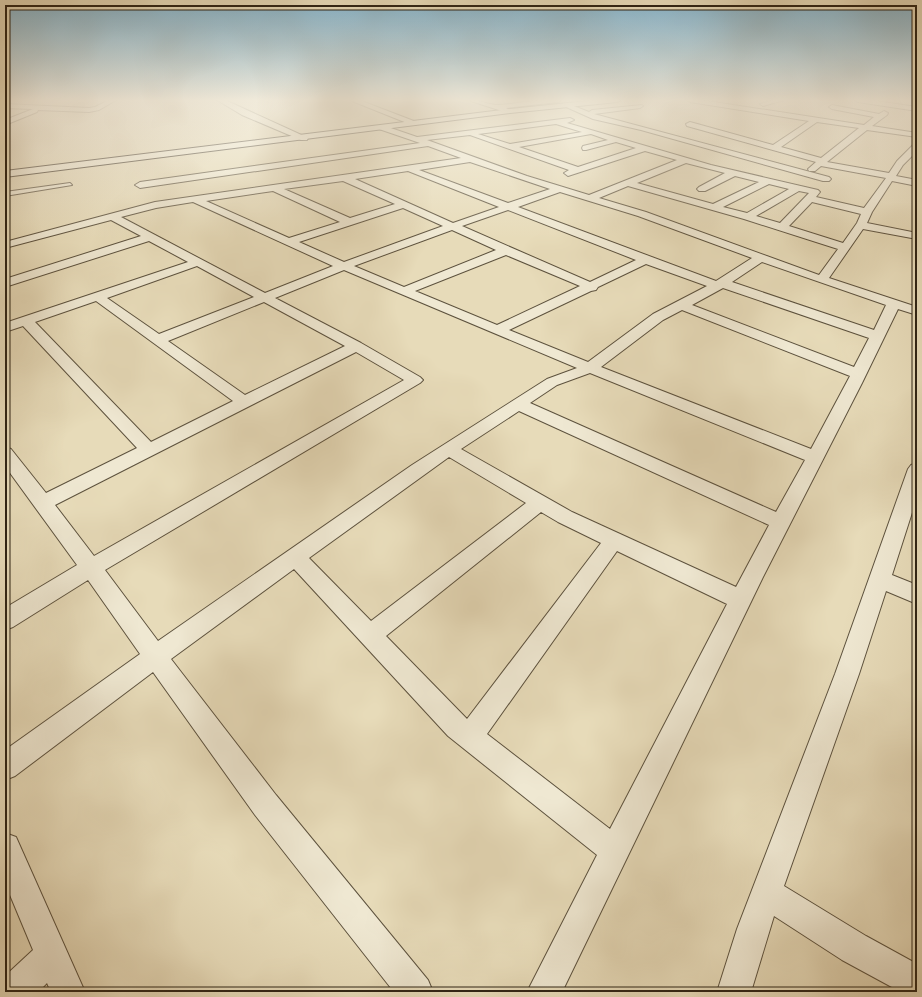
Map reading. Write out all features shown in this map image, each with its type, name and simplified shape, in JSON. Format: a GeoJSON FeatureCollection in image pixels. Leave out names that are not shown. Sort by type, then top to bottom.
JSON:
{"type":"FeatureCollection","features":[{"type":"Feature","properties":{"kind":"street"},"geometry":{"type":"LineString","coordinates":[[5,174],[233,147]]}},
{"type":"Feature","properties":{"kind":"street"},"geometry":{"type":"LineString","coordinates":[[155,205],[140,186],[417,147]]}},
{"type":"Feature","properties":{"kind":"street"},"geometry":{"type":"LineString","coordinates":[[432,147],[560,189],[642,214],[822,280],[917,310]]}},
{"type":"Feature","properties":{"kind":"street"},"geometry":{"type":"LineString","coordinates":[[512,147],[579,170]]}},
{"type":"Feature","properties":{"kind":"street"},"geometry":{"type":"LineString","coordinates":[[586,148],[591,147]]}},
{"type":"Feature","properties":{"kind":"street"},"geometry":{"type":"LineString","coordinates":[[639,147],[671,156],[686,154],[733,173],[815,192],[810,200],[782,228]]}},
{"type":"Feature","properties":{"kind":"street"},"geometry":{"type":"LineString","coordinates":[[590,198],[628,183],[701,147]]}},
{"type":"Feature","properties":{"kind":"street"},"geometry":{"type":"LineString","coordinates":[[709,147],[826,180]]}},
{"type":"Feature","properties":{"kind":"street"},"geometry":{"type":"LineString","coordinates":[[769,147],[821,162],[917,183]]}},
{"type":"Feature","properties":{"kind":"street"},"geometry":{"type":"LineString","coordinates":[[805,174],[840,147]]}},
{"type":"Feature","properties":{"kind":"street"},"geometry":{"type":"LineString","coordinates":[[822,280],[861,225],[867,212],[900,163],[916,147]]}},
{"type":"Feature","properties":{"kind":"street"},"geometry":{"type":"LineString","coordinates":[[540,182],[644,148]]}},
{"type":"Feature","properties":{"kind":"street"},"geometry":{"type":"LineString","coordinates":[[5,245],[155,205],[471,160]]}},
{"type":"Feature","properties":{"kind":"street"},"geometry":{"type":"LineString","coordinates":[[409,168],[646,260],[877,336]]}},
{"type":"Feature","properties":{"kind":"street"},"geometry":{"type":"LineString","coordinates":[[702,189],[733,173]]}},
{"type":"Feature","properties":{"kind":"street"},"geometry":{"type":"LineString","coordinates":[[345,178],[592,286]]}},
{"type":"Feature","properties":{"kind":"street"},"geometry":{"type":"LineString","coordinates":[[716,207],[768,181]]}},
{"type":"Feature","properties":{"kind":"street"},"geometry":{"type":"LineString","coordinates":[[628,183],[716,207],[845,248]]}},
{"type":"Feature","properties":{"kind":"street"},"geometry":{"type":"LineString","coordinates":[[274,188],[349,222]]}},
{"type":"Feature","properties":{"kind":"street"},"geometry":{"type":"LineString","coordinates":[[748,217],[797,188]]}},
{"type":"Feature","properties":{"kind":"street"},"geometry":{"type":"LineString","coordinates":[[157,340],[343,266],[560,189]]}},
{"type":"Feature","properties":{"kind":"street"},"geometry":{"type":"LineString","coordinates":[[196,200],[343,266],[499,329],[590,368],[815,457]]}},
{"type":"Feature","properties":{"kind":"street"},"geometry":{"type":"LineString","coordinates":[[810,200],[867,212]]}},
{"type":"Feature","properties":{"kind":"street"},"geometry":{"type":"LineString","coordinates":[[287,242],[405,204]]}},
{"type":"Feature","properties":{"kind":"street"},"geometry":{"type":"LineString","coordinates":[[5,620],[92,567],[415,380],[356,346],[111,216]]}},
{"type":"Feature","properties":{"kind":"street"},"geometry":{"type":"LineString","coordinates":[[861,225],[917,236]]}},
{"type":"Feature","properties":{"kind":"street"},"geometry":{"type":"LineString","coordinates":[[5,283],[150,237]]}},
{"type":"Feature","properties":{"kind":"street"},"geometry":{"type":"LineString","coordinates":[[404,291],[507,250]]}},
{"type":"Feature","properties":{"kind":"street"},"geometry":{"type":"LineString","coordinates":[[5,766],[156,656],[448,450],[552,382],[590,368],[658,318],[719,285],[761,258]]}},
{"type":"Feature","properties":{"kind":"street"},"geometry":{"type":"LineString","coordinates":[[499,329],[646,260]]}},
{"type":"Feature","properties":{"kind":"street"},"geometry":{"type":"LineString","coordinates":[[5,328],[199,262]]}},
{"type":"Feature","properties":{"kind":"street"},"geometry":{"type":"LineString","coordinates":[[98,297],[244,402]]}},
{"type":"Feature","properties":{"kind":"street"},"geometry":{"type":"LineString","coordinates":[[544,992],[780,522],[856,379],[894,303]]}},
{"type":"Feature","properties":{"kind":"street"},"geometry":{"type":"LineString","coordinates":[[681,306],[856,379]]}},
{"type":"Feature","properties":{"kind":"street"},"geometry":{"type":"LineString","coordinates":[[26,321],[149,450]]}},
{"type":"Feature","properties":{"kind":"street"},"geometry":{"type":"LineString","coordinates":[[750,344],[856,379]]}},
{"type":"Feature","properties":{"kind":"street"},"geometry":{"type":"LineString","coordinates":[[43,503],[356,346]]}},
{"type":"Feature","properties":{"kind":"street"},"geometry":{"type":"LineString","coordinates":[[518,404],[780,522]]}},
{"type":"Feature","properties":{"kind":"street"},"geometry":{"type":"LineString","coordinates":[[448,450],[565,517],[741,600]]}},
{"type":"Feature","properties":{"kind":"street"},"geometry":{"type":"LineString","coordinates":[[5,453],[92,567],[218,742],[321,876],[416,992]]}},
{"type":"Feature","properties":{"kind":"street"},"geometry":{"type":"LineString","coordinates":[[734,992],[767,893],[914,486]]}},
{"type":"Feature","properties":{"kind":"street"},"geometry":{"type":"LineString","coordinates":[[370,635],[540,502]]}},
{"type":"Feature","properties":{"kind":"street"},"geometry":{"type":"LineString","coordinates":[[470,736],[614,540]]}},
{"type":"Feature","properties":{"kind":"street"},"geometry":{"type":"LineString","coordinates":[[295,557],[457,727],[615,851]]}},
{"type":"Feature","properties":{"kind":"street"},"geometry":{"type":"LineString","coordinates":[[880,579],[917,595]]}},
{"type":"Feature","properties":{"kind":"street"},"geometry":{"type":"LineString","coordinates":[[5,848],[68,992]]}},
{"type":"Feature","properties":{"kind":"street"},"geometry":{"type":"LineString","coordinates":[[767,893],[854,948],[917,982]]}},
{"type":"Feature","properties":{"kind":"street"},"geometry":{"type":"LineString","coordinates":[[13,992],[52,955]]}},
{"type":"Feature","properties":{"kind":"lane"},"geometry":{"type":"LineString","coordinates":[[5,194],[70,184]]}}]}
